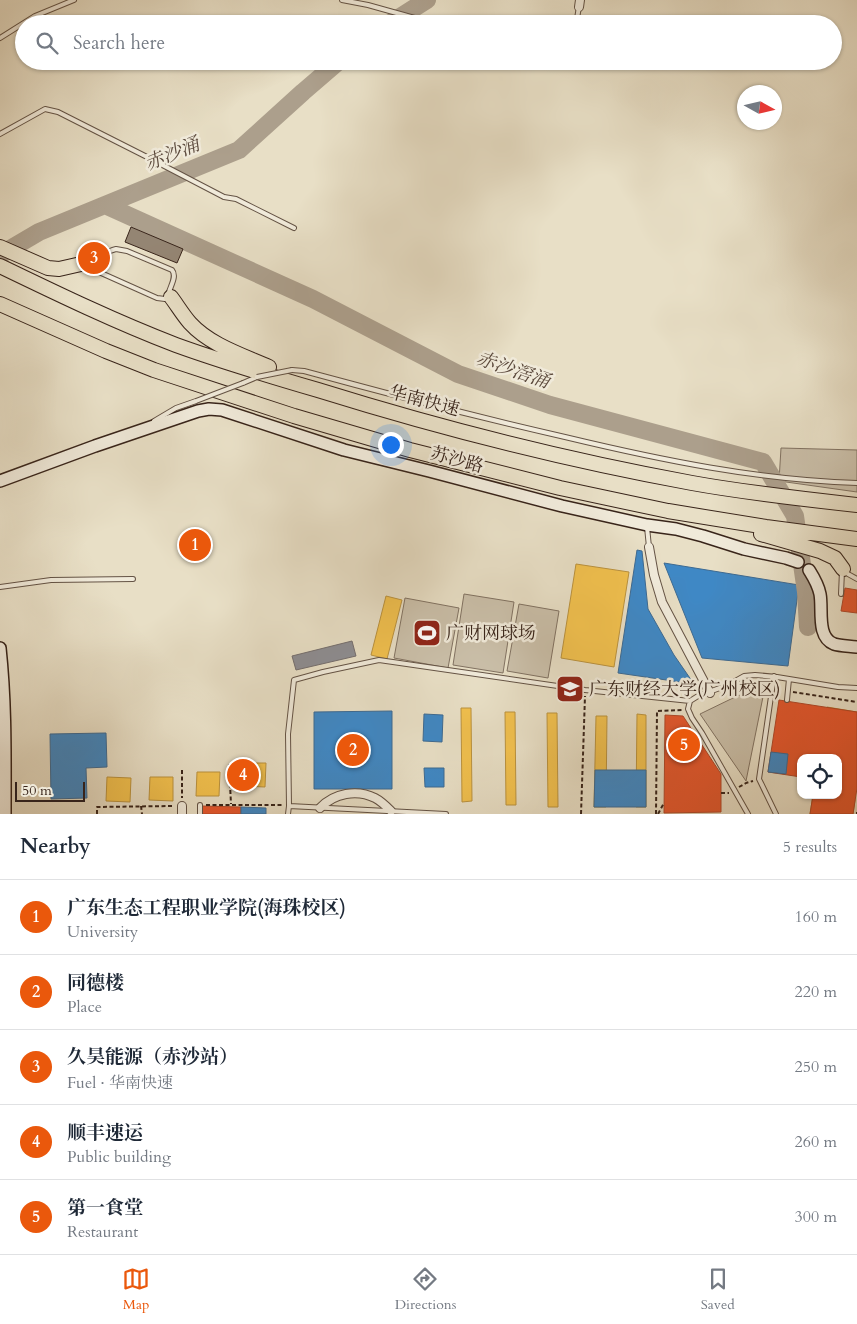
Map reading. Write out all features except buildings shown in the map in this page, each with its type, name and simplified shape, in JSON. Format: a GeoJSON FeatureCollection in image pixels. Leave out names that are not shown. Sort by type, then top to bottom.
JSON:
{"type":"FeatureCollection","features":[{"type":"Feature","properties":{"kind":"highway"},"geometry":{"type":"LineString","coordinates":[[0,247],[27,260],[54,269],[81,264]]}},
{"type":"Feature","properties":{"kind":"highway","name":"华南快速"},"geometry":{"type":"LineString","coordinates":[[5,269],[78,304],[177,345],[329,394],[431,424],[573,458],[693,483],[769,495],[857,505]]}},
{"type":"Feature","properties":{"kind":"highway"},"geometry":{"type":"LineString","coordinates":[[171,297],[190,323],[207,338],[329,394]]}},
{"type":"Feature","properties":{"kind":"highway"},"geometry":{"type":"LineString","coordinates":[[0,304],[122,358],[154,370],[294,416],[410,450],[560,488],[767,531],[857,538]]}},
{"type":"Feature","properties":{"kind":"highway"},"geometry":{"type":"LineString","coordinates":[[767,531],[820,551],[839,564]]}},
{"type":"Feature","properties":{"kind":"street","name":"苏沙路"},"geometry":{"type":"LineString","coordinates":[[0,481],[198,411],[209,409],[222,410],[344,450],[562,506],[647,525],[676,529],[744,549],[798,562],[809,570],[816,579],[820,596],[822,629],[826,638],[834,644],[857,647]]}},
{"type":"Feature","properties":{"kind":"street"},"geometry":{"type":"LineString","coordinates":[[649,547],[654,575],[662,602],[710,693]]}},
{"type":"Feature","properties":{"kind":"street"},"geometry":{"type":"LineString","coordinates":[[0,648],[6,731],[5,814]]}},
{"type":"Feature","properties":{"kind":"street"},"geometry":{"type":"LineString","coordinates":[[320,808],[329,799],[355,793],[374,798],[391,811]]}},
{"type":"Feature","properties":{"kind":"lane"},"geometry":{"type":"LineString","coordinates":[[37,15],[74,0]]}},
{"type":"Feature","properties":{"kind":"lane"},"geometry":{"type":"LineString","coordinates":[[342,0],[368,4],[405,15]]}},
{"type":"Feature","properties":{"kind":"lane"},"geometry":{"type":"LineString","coordinates":[[0,38],[15,29]]}},
{"type":"Feature","properties":{"kind":"lane"},"geometry":{"type":"LineString","coordinates":[[0,134],[45,109],[58,112],[224,196],[236,199],[294,228]]}},
{"type":"Feature","properties":{"kind":"lane"},"geometry":{"type":"LineString","coordinates":[[116,249],[127,251],[172,270],[174,277],[169,292],[171,297],[164,299],[156,298],[81,264],[89,263],[116,249]]}},
{"type":"Feature","properties":{"kind":"lane"},"geometry":{"type":"LineString","coordinates":[[130,434],[176,408],[257,377],[292,370],[620,450],[774,478],[857,483]]}},
{"type":"Feature","properties":{"kind":"lane"},"geometry":{"type":"LineString","coordinates":[[647,525],[649,547]]}},
{"type":"Feature","properties":{"kind":"lane"},"geometry":{"type":"LineString","coordinates":[[839,564],[848,574],[857,579]]}},
{"type":"Feature","properties":{"kind":"lane"},"geometry":{"type":"LineString","coordinates":[[839,564],[841,594]]}},
{"type":"Feature","properties":{"kind":"lane"},"geometry":{"type":"LineString","coordinates":[[0,587],[51,580],[134,579]]}},
{"type":"Feature","properties":{"kind":"lane"},"geometry":{"type":"LineString","coordinates":[[288,814],[288,734],[294,680],[323,672],[379,660],[585,690],[690,701],[744,676],[755,675],[857,688]]}},
{"type":"Feature","properties":{"kind":"lane"},"geometry":{"type":"LineString","coordinates":[[774,676],[759,780],[776,814]]}},
{"type":"Feature","properties":{"kind":"lane"},"geometry":{"type":"LineString","coordinates":[[787,700],[789,679]]}},
{"type":"Feature","properties":{"kind":"lane"},"geometry":{"type":"LineString","coordinates":[[690,701],[688,709],[748,814]]}},
{"type":"Feature","properties":{"kind":"lane"},"geometry":{"type":"LineString","coordinates":[[200,805],[200,814]]}},
{"type":"Feature","properties":{"kind":"lane"},"geometry":{"type":"LineString","coordinates":[[289,806],[446,814]]}},
{"type":"Feature","properties":{"kind":"path"},"geometry":{"type":"LineString","coordinates":[[581,814],[585,690]]}},
{"type":"Feature","properties":{"kind":"path"},"geometry":{"type":"LineString","coordinates":[[788,691],[857,702]]}},
{"type":"Feature","properties":{"kind":"path"},"geometry":{"type":"LineString","coordinates":[[657,814],[658,711],[688,709]]}},
{"type":"Feature","properties":{"kind":"path"},"geometry":{"type":"LineString","coordinates":[[229,764],[232,804]]}},
{"type":"Feature","properties":{"kind":"path"},"geometry":{"type":"LineString","coordinates":[[97,814],[97,807],[141,806],[182,810],[182,770]]}},
{"type":"Feature","properties":{"kind":"path"},"geometry":{"type":"LineString","coordinates":[[657,814],[664,803]]}},
{"type":"Feature","properties":{"kind":"path"},"geometry":{"type":"LineString","coordinates":[[200,805],[289,806]]}},
{"type":"Feature","properties":{"kind":"path"},"geometry":{"type":"LineString","coordinates":[[141,806],[142,814]]}},
{"type":"Feature","properties":{"kind":"shaded area"},"geometry":{"type":"Polygon","coordinates":[[[781,448],[857,450],[857,492],[779,481],[781,448]]]}},
{"type":"Feature","properties":{"kind":"shaded area"},"geometry":{"type":"Polygon","coordinates":[[[464,594],[514,602],[503,673],[453,665],[464,594]]]}},
{"type":"Feature","properties":{"kind":"shaded area","name":"广财网球场"},"geometry":{"type":"Polygon","coordinates":[[[405,598],[459,608],[448,668],[394,658],[405,598]]]}},
{"type":"Feature","properties":{"kind":"shaded area"},"geometry":{"type":"Polygon","coordinates":[[[519,604],[559,611],[548,678],[507,671],[519,604]]]}},
{"type":"Feature","properties":{"kind":"shaded area"},"geometry":{"type":"Polygon","coordinates":[[[766,682],[746,781],[700,714],[766,682]]]}},
{"type":"Feature","properties":{"kind":"waterway","name":"赤沙涌"},"geometry":{"type":"LineString","coordinates":[[403,15],[427,0]]}},
{"type":"Feature","properties":{"kind":"waterway","name":"赤沙涌"},"geometry":{"type":"LineString","coordinates":[[0,255],[39,232],[239,150],[329,70]]}},
{"type":"Feature","properties":{"kind":"waterway","name":"赤沙滘涌"},"geometry":{"type":"LineString","coordinates":[[105,205],[313,299],[458,374],[550,405],[763,462],[795,516],[806,592],[808,627]]}},
{"type":"Feature","properties":{"kind":"place","name":"久昊能源（赤沙站）"},"geometry":{"type":"Point","coordinates":[94,258]}},
{"type":"Feature","properties":{"kind":"place","name":"广东生态工程职业学院(海珠校区)"},"geometry":{"type":"Point","coordinates":[195,545]}},
{"type":"Feature","properties":{"kind":"place","name":"广财网球场"},"geometry":{"type":"Point","coordinates":[427,633]}},
{"type":"Feature","properties":{"kind":"place","name":"广东财经大学(广州校区)"},"geometry":{"type":"Point","coordinates":[570,689]}},
{"type":"Feature","properties":{"kind":"place","name":"第一食堂"},"geometry":{"type":"Point","coordinates":[684,745]}},
{"type":"Feature","properties":{"kind":"place","name":"同德楼"},"geometry":{"type":"Point","coordinates":[353,750]}},
{"type":"Feature","properties":{"kind":"place","name":"顺丰速运"},"geometry":{"type":"Point","coordinates":[243,775]}}]}
